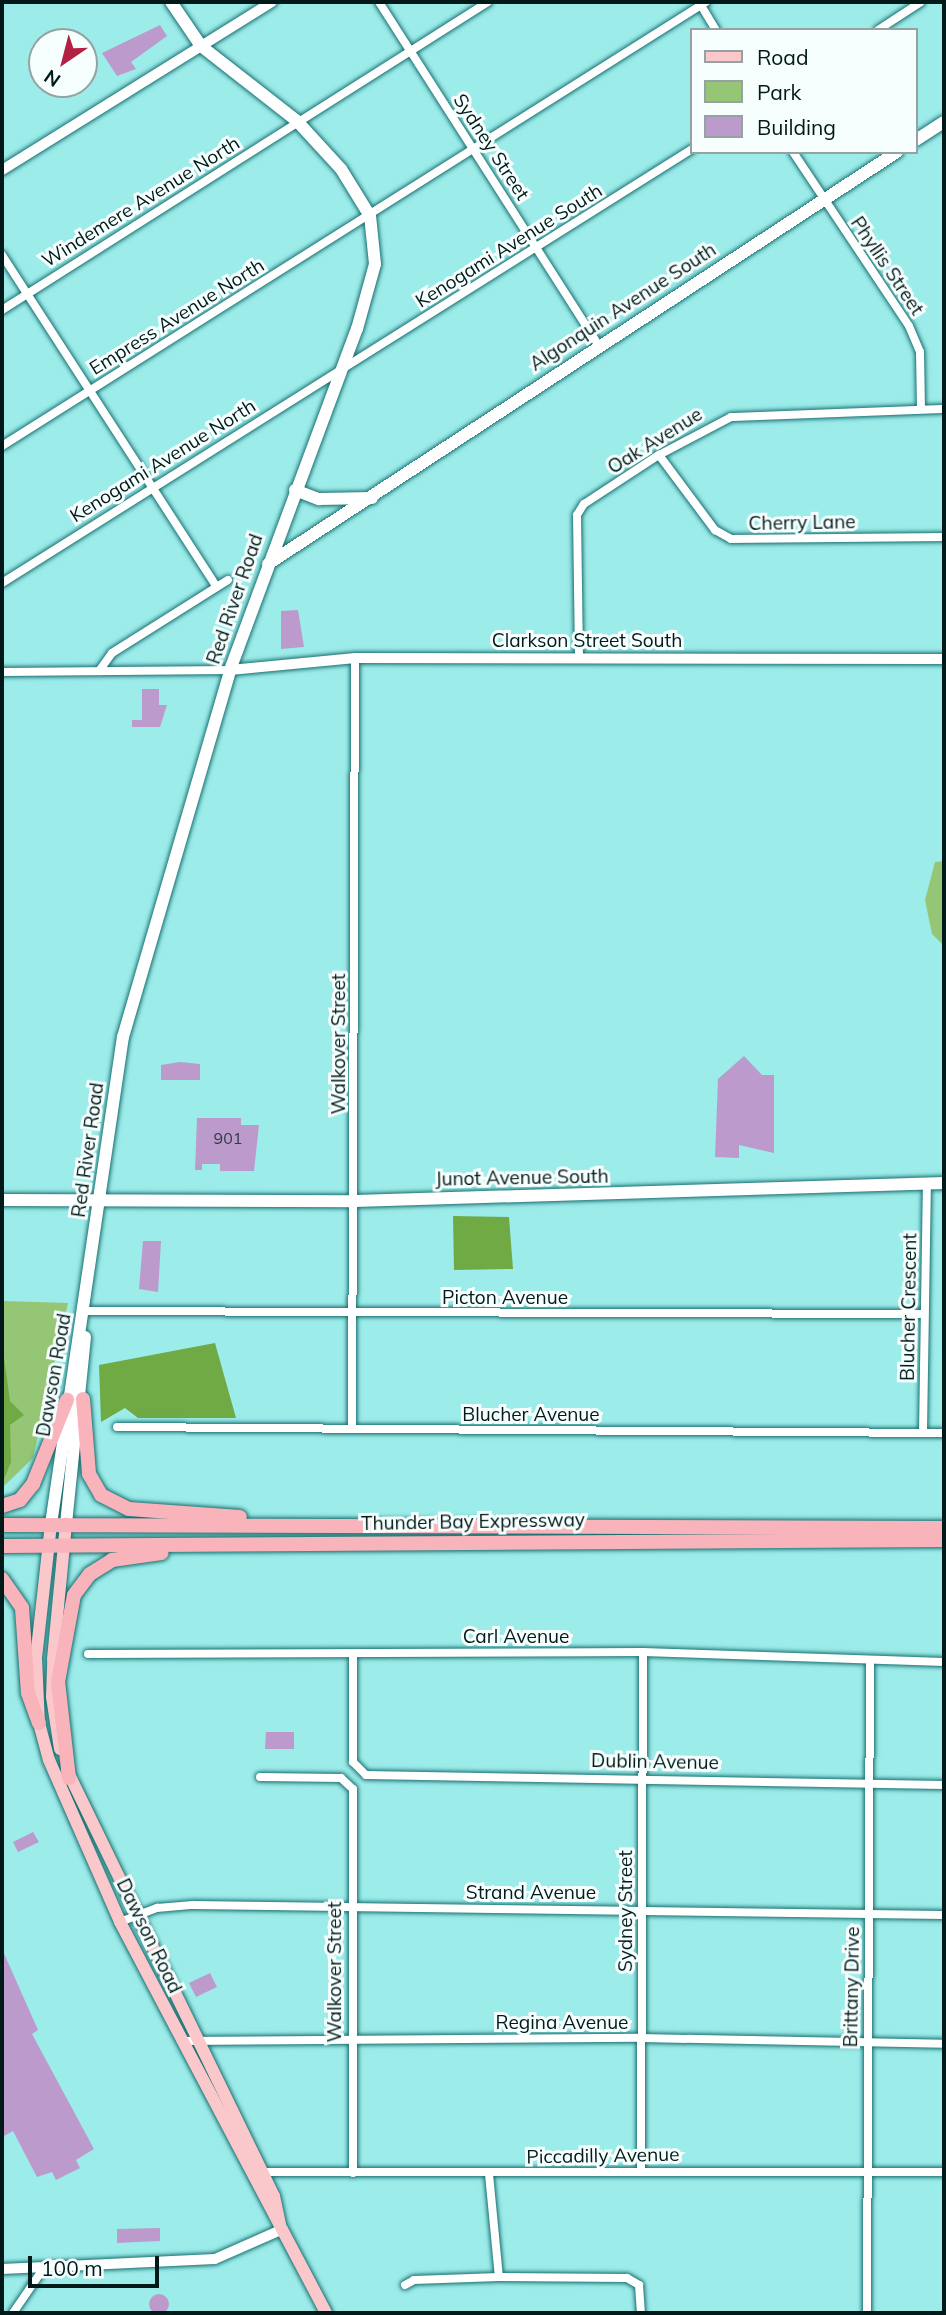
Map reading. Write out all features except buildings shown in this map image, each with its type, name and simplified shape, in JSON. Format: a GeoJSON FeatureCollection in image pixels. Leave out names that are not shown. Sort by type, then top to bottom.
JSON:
{"type":"FeatureCollection","features":[{"type":"Feature","properties":{"kind":"highway"},"geometry":{"type":"LineString","coordinates":[[2,1506],[20,1500],[33,1484],[75,1400]]}},
{"type":"Feature","properties":{"kind":"highway"},"geometry":{"type":"LineString","coordinates":[[75,1400],[89,1474],[111,1502],[138,1511],[220,1514],[276,1523]]}},
{"type":"Feature","properties":{"kind":"highway","name":"Thunder Bay Expressway"},"geometry":{"type":"LineString","coordinates":[[2,1525],[276,1523],[944,1528]]}},
{"type":"Feature","properties":{"kind":"highway","name":"Thunder Bay Expressway"},"geometry":{"type":"LineString","coordinates":[[2,1546],[944,1540]]}},
{"type":"Feature","properties":{"kind":"highway"},"geometry":{"type":"LineString","coordinates":[[69,1778],[58,1682],[77,1588],[97,1568],[121,1557],[267,1545]]}},
{"type":"Feature","properties":{"kind":"highway"},"geometry":{"type":"LineString","coordinates":[[2,1579],[22,1608],[28,1692],[40,1723]]}},
{"type":"Feature","properties":{"kind":"main road"},"geometry":{"type":"LineString","coordinates":[[171,2],[201,46],[297,121],[341,169],[370,216]]}},
{"type":"Feature","properties":{"kind":"main road"},"geometry":{"type":"LineString","coordinates":[[918,139],[944,122]]}},
{"type":"Feature","properties":{"kind":"main road","name":"Algonquin Avenue South"},"geometry":{"type":"LineString","coordinates":[[268,564],[372,498],[598,344],[894,154]]}},
{"type":"Feature","properties":{"kind":"main road","name":"Red River Road"},"geometry":{"type":"LineString","coordinates":[[88,1292],[122,1037],[230,670],[371,290],[370,216]]}},
{"type":"Feature","properties":{"kind":"main road"},"geometry":{"type":"LineString","coordinates":[[295,491],[320,499],[372,498]]}},
{"type":"Feature","properties":{"kind":"main road","name":"Junot Avenue South"},"geometry":{"type":"LineString","coordinates":[[2,1200],[355,1201],[944,1183]]}},
{"type":"Feature","properties":{"kind":"main road","name":"Dawson Road"},"geometry":{"type":"LineString","coordinates":[[88,1292],[75,1400],[47,1545],[36,1658],[40,1723],[75,1829],[266,2208],[281,2227]]}},
{"type":"Feature","properties":{"kind":"main road","name":"Dawson Road"},"geometry":{"type":"LineString","coordinates":[[88,1292],[75,1400],[52,1697],[69,1778],[133,1916],[263,2172],[281,2227],[326,2313]]}},
{"type":"Feature","properties":{"kind":"street"},"geometry":{"type":"LineString","coordinates":[[2,170],[272,2]]}},
{"type":"Feature","properties":{"kind":"street","name":"Sydney Street"},"geometry":{"type":"LineString","coordinates":[[379,2],[598,344]]}},
{"type":"Feature","properties":{"kind":"street","name":"Windemere Avenue North"},"geometry":{"type":"LineString","coordinates":[[2,310],[488,2]]}},
{"type":"Feature","properties":{"kind":"street"},"geometry":{"type":"LineString","coordinates":[[881,28],[921,2]]}},
{"type":"Feature","properties":{"kind":"street"},"geometry":{"type":"LineString","coordinates":[[702,3],[715,28]]}},
{"type":"Feature","properties":{"kind":"street","name":"Empress Avenue North"},"geometry":{"type":"LineString","coordinates":[[2,446],[370,216],[702,3]]}},
{"type":"Feature","properties":{"kind":"street","name":"Kenogami Avenue South"},"geometry":{"type":"LineString","coordinates":[[342,367],[537,249],[690,150]]}},
{"type":"Feature","properties":{"kind":"street","name":"Phyllis Street"},"geometry":{"type":"LineString","coordinates":[[794,154],[909,326],[920,352],[922,409]]}},
{"type":"Feature","properties":{"kind":"street"},"geometry":{"type":"LineString","coordinates":[[2,255],[215,584]]}},
{"type":"Feature","properties":{"kind":"street","name":"Kenogami Avenue North"},"geometry":{"type":"LineString","coordinates":[[2,583],[342,367]]}},
{"type":"Feature","properties":{"kind":"street","name":"Oak Avenue"},"geometry":{"type":"LineString","coordinates":[[579,658],[577,515],[584,504],[659,454],[731,417],[944,409]]}},
{"type":"Feature","properties":{"kind":"street","name":"Cherry Lane"},"geometry":{"type":"LineString","coordinates":[[659,454],[715,530],[731,539],[944,537]]}},
{"type":"Feature","properties":{"kind":"street"},"geometry":{"type":"LineString","coordinates":[[99,671],[112,653],[215,584],[228,580]]}},
{"type":"Feature","properties":{"kind":"street","name":"Clarkson Street South"},"geometry":{"type":"LineString","coordinates":[[230,670],[355,658],[944,659]]}},
{"type":"Feature","properties":{"kind":"street","name":"Walkover Street"},"geometry":{"type":"LineString","coordinates":[[352,1429],[355,1201],[355,658]]}},
{"type":"Feature","properties":{"kind":"street"},"geometry":{"type":"LineString","coordinates":[[2,672],[230,670]]}},
{"type":"Feature","properties":{"kind":"street","name":"Blucher Crescent"},"geometry":{"type":"LineString","coordinates":[[923,1433],[927,1182]]}},
{"type":"Feature","properties":{"kind":"street","name":"Picton Avenue"},"geometry":{"type":"LineString","coordinates":[[87,1311],[924,1314]]}},
{"type":"Feature","properties":{"kind":"street","name":"Blucher Avenue"},"geometry":{"type":"LineString","coordinates":[[117,1427],[944,1433]]}},
{"type":"Feature","properties":{"kind":"street","name":"Sydney Street"},"geometry":{"type":"LineString","coordinates":[[641,2169],[643,1652]]}},
{"type":"Feature","properties":{"kind":"street","name":"Carl Avenue"},"geometry":{"type":"LineString","coordinates":[[88,1654],[643,1652],[944,1662]]}},
{"type":"Feature","properties":{"kind":"street","name":"Dublin Avenue"},"geometry":{"type":"LineString","coordinates":[[353,1654],[353,1762],[366,1776],[643,1776],[870,1786],[944,1785]]}},
{"type":"Feature","properties":{"kind":"street","name":"Brittany Drive"},"geometry":{"type":"LineString","coordinates":[[867,2313],[870,1661]]}},
{"type":"Feature","properties":{"kind":"street","name":"Walkover Street"},"geometry":{"type":"LineString","coordinates":[[260,1777],[341,1778],[353,1789],[353,2173]]}},
{"type":"Feature","properties":{"kind":"street","name":"Strand Avenue"},"geometry":{"type":"LineString","coordinates":[[120,1922],[133,1916],[193,1905],[351,1910],[642,1908],[869,1916],[944,1915]]}},
{"type":"Feature","properties":{"kind":"street","name":"Regina Avenue"},"geometry":{"type":"LineString","coordinates":[[181,2041],[641,2038],[944,2044]]}},
{"type":"Feature","properties":{"kind":"street","name":"Piccadilly Avenue"},"geometry":{"type":"LineString","coordinates":[[263,2172],[489,2174],[641,2169],[944,2172]]}},
{"type":"Feature","properties":{"kind":"street"},"geometry":{"type":"LineString","coordinates":[[489,2174],[499,2277]]}},
{"type":"Feature","properties":{"kind":"street"},"geometry":{"type":"LineString","coordinates":[[2,2269],[215,2259],[281,2227]]}},
{"type":"Feature","properties":{"kind":"street"},"geometry":{"type":"LineString","coordinates":[[13,2313],[43,2269]]}},
{"type":"Feature","properties":{"kind":"street"},"geometry":{"type":"LineString","coordinates":[[405,2285],[499,2277],[632,2280],[641,2290],[641,2313]]}},
{"type":"Feature","properties":{"kind":"green space"},"geometry":{"type":"Polygon","coordinates":[[[944,861],[944,946],[932,934],[925,900],[935,862],[944,861]]]}},
{"type":"Feature","properties":{"kind":"green space"},"geometry":{"type":"Polygon","coordinates":[[[453,1216],[509,1217],[513,1269],[454,1270],[453,1216]]]}},
{"type":"Feature","properties":{"kind":"green space"},"geometry":{"type":"Polygon","coordinates":[[[2,1301],[68,1303],[33,1458],[2,1488],[2,1301]]]}},
{"type":"Feature","properties":{"kind":"green space"},"geometry":{"type":"Polygon","coordinates":[[[215,1343],[236,1418],[138,1418],[125,1408],[101,1422],[99,1365],[215,1343]]]}},
{"type":"Feature","properties":{"kind":"green space"},"geometry":{"type":"Polygon","coordinates":[[[2,1344],[10,1401],[24,1415],[10,1425],[11,1462],[2,1484],[2,1344]]]}}]}
